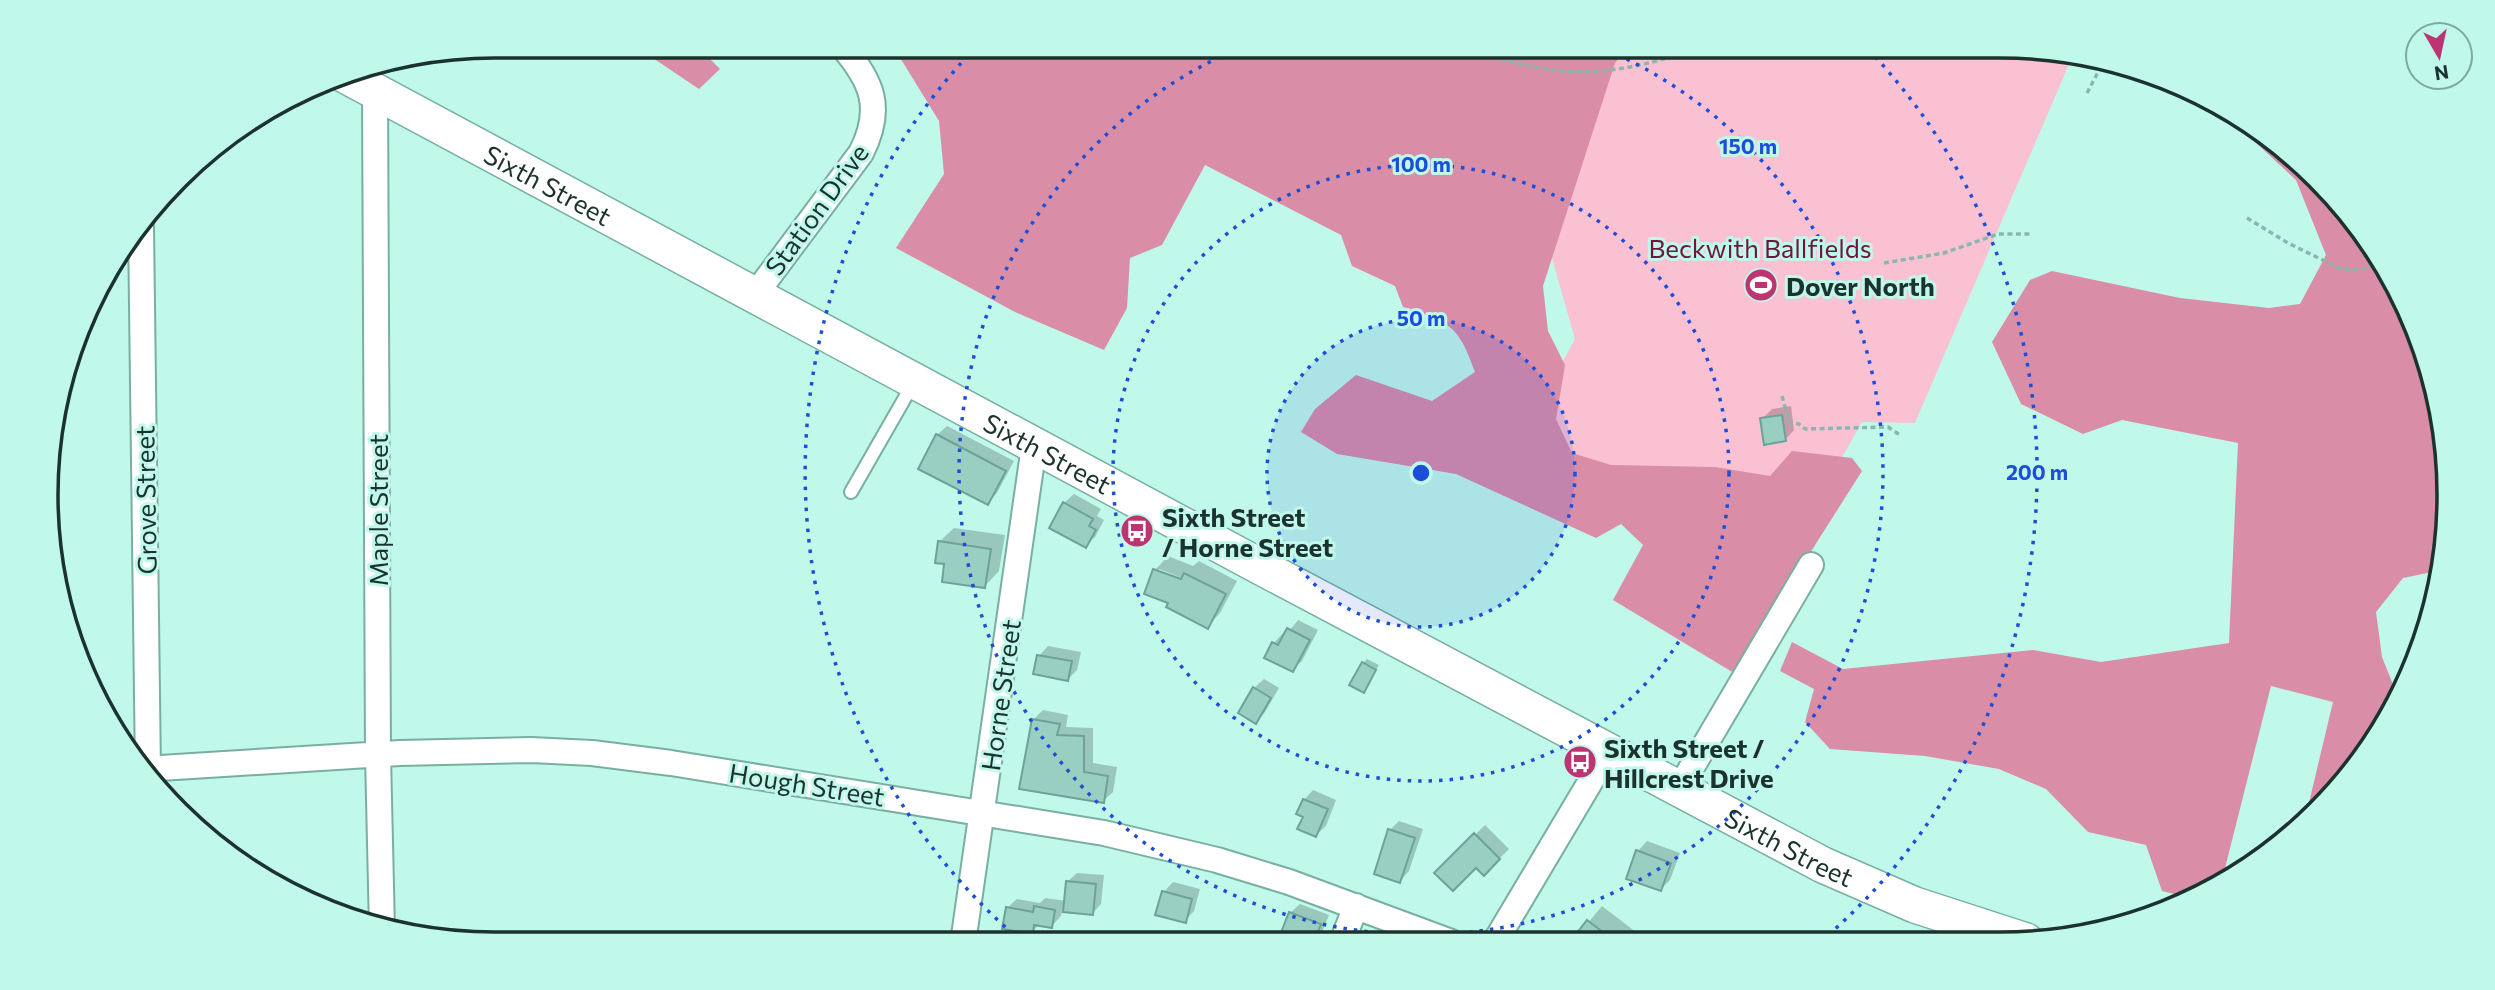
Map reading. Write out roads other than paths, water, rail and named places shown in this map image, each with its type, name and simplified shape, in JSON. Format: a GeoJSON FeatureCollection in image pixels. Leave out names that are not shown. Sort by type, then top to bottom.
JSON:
{"type":"FeatureCollection","features":[{"type":"Feature","properties":{"kind":"main road","name":"Sixth Street"},"geometry":{"type":"LineString","coordinates":[[355,81],[914,382],[1823,865],[1869,887],[1981,932]]}},
{"type":"Feature","properties":{"kind":"street","name":"Station Drive"},"geometry":{"type":"LineString","coordinates":[[754,296],[861,153],[868,139],[874,110],[871,91],[862,69],[852,58]]}},
{"type":"Feature","properties":{"kind":"street","name":"Maple Street"},"geometry":{"type":"LineString","coordinates":[[375,91],[378,755],[382,917]]}},
{"type":"Feature","properties":{"kind":"street","name":"Grove Street"},"geometry":{"type":"LineString","coordinates":[[141,238],[147,759]]}},
{"type":"Feature","properties":{"kind":"street","name":"Horne Street"},"geometry":{"type":"LineString","coordinates":[[965,932],[1034,446]]}},
{"type":"Feature","properties":{"kind":"street"},"geometry":{"type":"LineString","coordinates":[[1679,789],[1811,565]]}},
{"type":"Feature","properties":{"kind":"street","name":"Hough Street"},"geometry":{"type":"LineString","coordinates":[[155,769],[378,755],[531,750],[592,753],[671,763],[1104,833],[1187,852],[1289,881],[1425,932]]}},
{"type":"Feature","properties":{"kind":"street"},"geometry":{"type":"LineString","coordinates":[[1501,932],[1608,752]]}},
{"type":"Feature","properties":{"kind":"street"},"geometry":{"type":"LineString","coordinates":[[1346,932],[1356,906]]}},
{"type":"Feature","properties":{"kind":"lane"},"geometry":{"type":"LineString","coordinates":[[850,492],[914,382]]}},
{"type":"Feature","properties":{"kind":"place","name":"Dover North"},"geometry":{"type":"Point","coordinates":[1761,285]}},
{"type":"Feature","properties":{"kind":"place","name":"Sixth Street / Horne Street"},"geometry":{"type":"Point","coordinates":[1137,531]}},
{"type":"Feature","properties":{"kind":"place","name":"Sixth Street / Hillcrest Drive"},"geometry":{"type":"Point","coordinates":[1580,762]}},
{"type":"Feature","properties":{"kind":"park label","name":"Beckwith Ballfields"},"geometry":{"type":"Point","coordinates":[1760,247]}}]}
